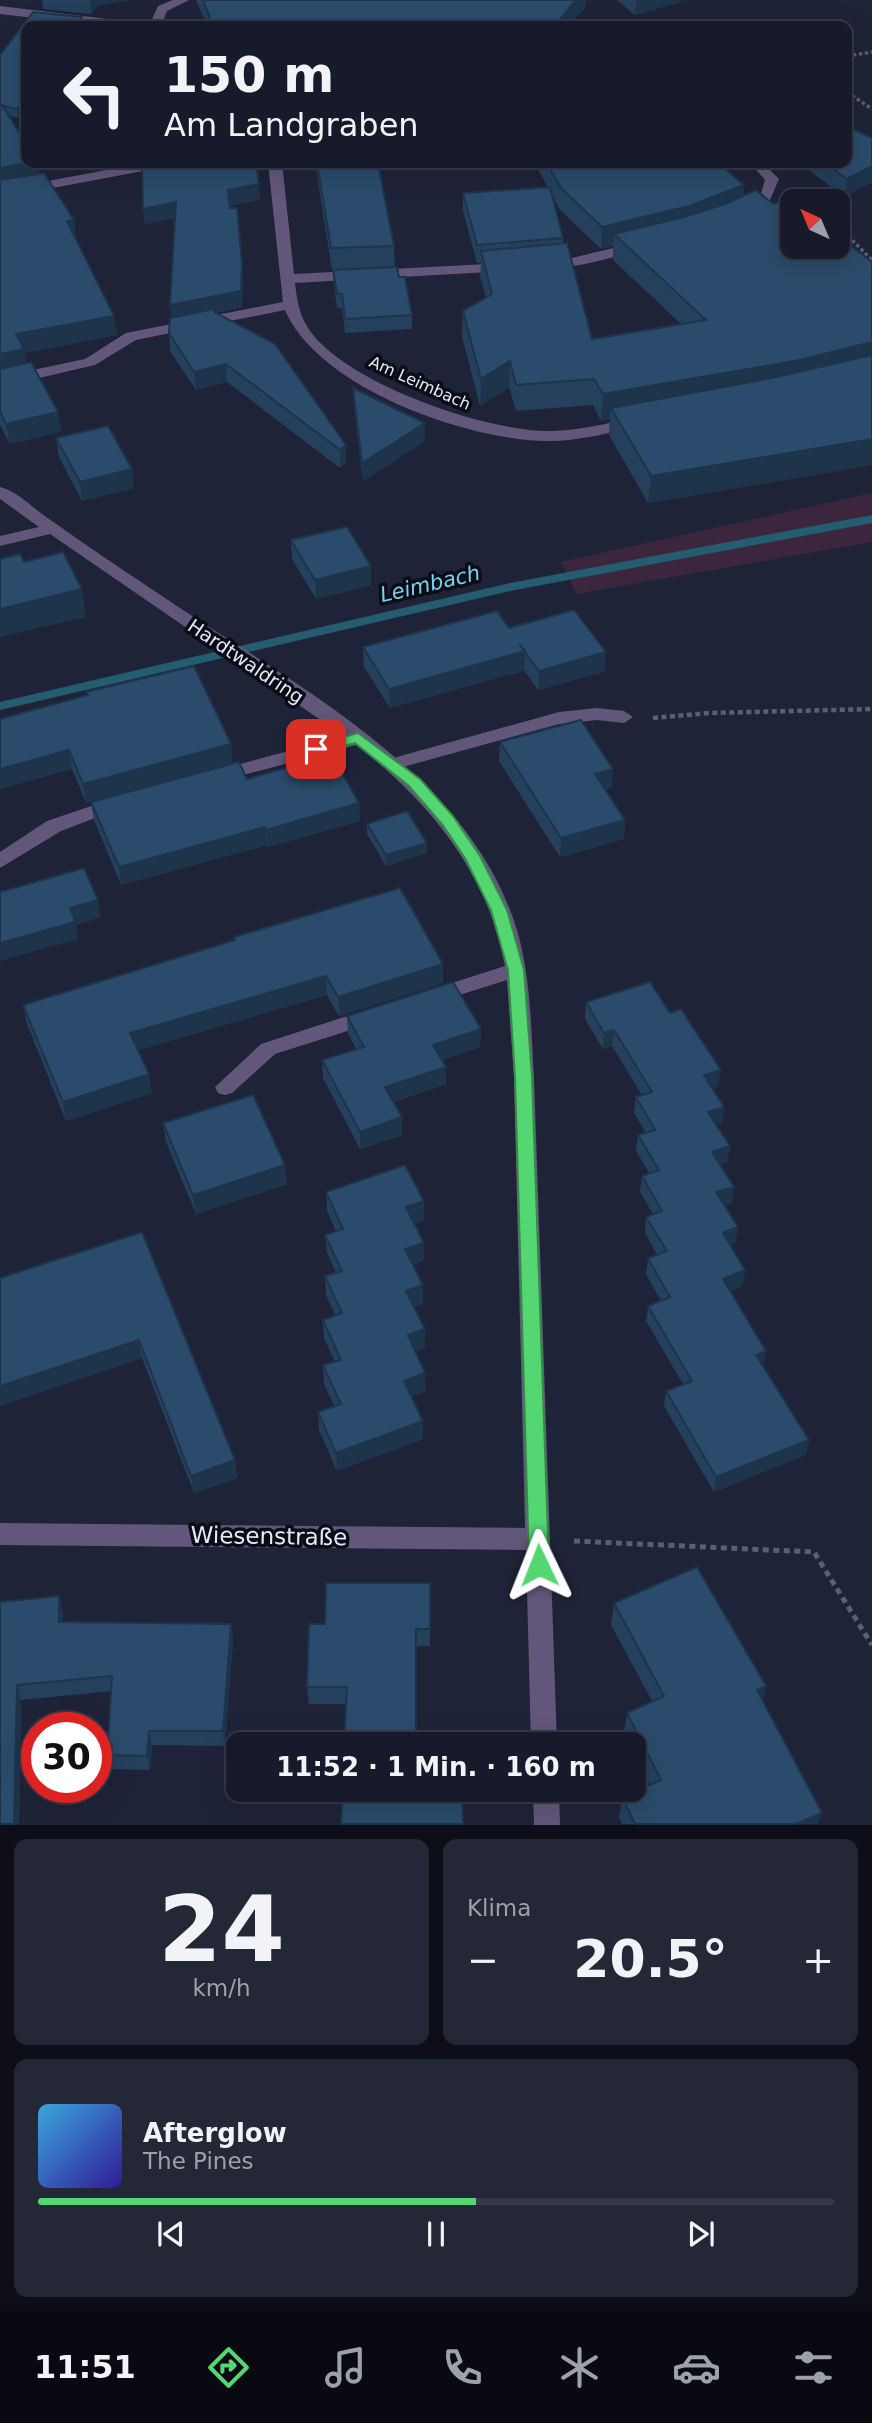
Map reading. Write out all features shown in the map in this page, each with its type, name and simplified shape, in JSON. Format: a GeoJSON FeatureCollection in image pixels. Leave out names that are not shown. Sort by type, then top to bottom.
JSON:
{"type":"FeatureCollection","features":[{"type":"Feature","properties":{"kind":"street"},"geometry":{"type":"LineString","coordinates":[[157,21],[162,9],[183,0]]}},
{"type":"Feature","properties":{"kind":"street"},"geometry":{"type":"LineString","coordinates":[[0,10],[91,21]]}},
{"type":"Feature","properties":{"kind":"street"},"geometry":{"type":"LineString","coordinates":[[0,194],[138,168]]}},
{"type":"Feature","properties":{"kind":"street","name":"Am Leimbach"},"geometry":{"type":"LineString","coordinates":[[276,168],[290,305],[298,325],[307,337],[330,358],[405,398],[462,421],[488,428],[547,436],[653,419]]}},
{"type":"Feature","properties":{"kind":"street"},"geometry":{"type":"LineString","coordinates":[[735,218],[762,203],[771,192],[772,179],[761,168]]}},
{"type":"Feature","properties":{"kind":"street"},"geometry":{"type":"LineString","coordinates":[[288,279],[572,262],[652,242]]}},
{"type":"Feature","properties":{"kind":"street"},"geometry":{"type":"LineString","coordinates":[[0,382],[90,362],[131,336],[290,305]]}},
{"type":"Feature","properties":{"kind":"street","name":"Hardtwaldring"},"geometry":{"type":"LineString","coordinates":[[0,492],[358,738],[391,764],[432,801],[472,856],[499,910],[516,970],[524,1077],[544,1732]]}},
{"type":"Feature","properties":{"kind":"street"},"geometry":{"type":"LineString","coordinates":[[0,541],[52,529]]}},
{"type":"Feature","properties":{"kind":"street"},"geometry":{"type":"LineString","coordinates":[[391,764],[559,718],[578,715],[624,717]]}},
{"type":"Feature","properties":{"kind":"street"},"geometry":{"type":"LineString","coordinates":[[199,781],[358,738]]}},
{"type":"Feature","properties":{"kind":"street"},"geometry":{"type":"LineString","coordinates":[[0,861],[54,826],[78,815],[136,798]]}},
{"type":"Feature","properties":{"kind":"street"},"geometry":{"type":"LineString","coordinates":[[412,1003],[516,970]]}},
{"type":"Feature","properties":{"kind":"street"},"geometry":{"type":"LineString","coordinates":[[225,1087],[268,1049],[386,1012]]}},
{"type":"Feature","properties":{"kind":"street","name":"Wiesenstraße"},"geometry":{"type":"LineString","coordinates":[[0,1534],[538,1539]]}},
{"type":"Feature","properties":{"kind":"street"},"geometry":{"type":"LineString","coordinates":[[546,1802],[547,1825]]}},
{"type":"Feature","properties":{"kind":"path"},"geometry":{"type":"LineString","coordinates":[[852,55],[872,52]]}},
{"type":"Feature","properties":{"kind":"path"},"geometry":{"type":"LineString","coordinates":[[852,95],[872,109]]}},
{"type":"Feature","properties":{"kind":"path"},"geometry":{"type":"LineString","coordinates":[[850,237],[872,260]]}},
{"type":"Feature","properties":{"kind":"path"},"geometry":{"type":"LineString","coordinates":[[624,717],[673,718],[710,713],[872,709]]}},
{"type":"Feature","properties":{"kind":"path"},"geometry":{"type":"LineString","coordinates":[[538,1539],[814,1552],[872,1645]]}},
{"type":"Feature","properties":{"kind":"shaded area"},"geometry":{"type":"Polygon","coordinates":[[[872,493],[872,542],[576,594],[561,562],[872,493]]]}},
{"type":"Feature","properties":{"kind":"building"},"geometry":{"type":"Polygon","coordinates":[[[203,0],[576,0],[559,21],[211,21],[203,0]]]}},
{"type":"Feature","properties":{"kind":"building"},"geometry":{"type":"Polygon","coordinates":[[[33,12],[82,17],[80,21],[26,21],[33,12]]]}},
{"type":"Feature","properties":{"kind":"building"},"geometry":{"type":"Polygon","coordinates":[[[21,28],[21,104],[17,109],[0,105],[0,55],[21,28]]]}},
{"type":"Feature","properties":{"kind":"building"},"geometry":{"type":"Polygon","coordinates":[[[2,105],[21,135],[21,164],[0,168],[2,105]]]}},
{"type":"Feature","properties":{"kind":"building"},"geometry":{"type":"Polygon","coordinates":[[[852,128],[872,138],[872,166],[847,179],[832,168],[852,168],[852,128]]]}},
{"type":"Feature","properties":{"kind":"building"},"geometry":{"type":"Polygon","coordinates":[[[257,168],[259,184],[228,190],[230,208],[237,208],[242,263],[241,291],[170,305],[176,202],[143,209],[142,169],[257,168]]]}},
{"type":"Feature","properties":{"kind":"building"},"geometry":{"type":"Polygon","coordinates":[[[318,168],[379,168],[394,246],[331,248],[318,168]]]}},
{"type":"Feature","properties":{"kind":"building"},"geometry":{"type":"Polygon","coordinates":[[[550,168],[724,168],[744,185],[689,206],[602,227],[561,188],[550,168]]]}},
{"type":"Feature","properties":{"kind":"building"},"geometry":{"type":"Polygon","coordinates":[[[44,173],[74,220],[67,221],[114,316],[16,334],[24,349],[0,354],[0,180],[44,173]]]}},
{"type":"Feature","properties":{"kind":"building"},"geometry":{"type":"Polygon","coordinates":[[[550,187],[563,238],[477,245],[463,193],[550,187]]]}},
{"type":"Feature","properties":{"kind":"building"},"geometry":{"type":"Polygon","coordinates":[[[756,190],[773,204],[780,202],[780,259],[850,259],[850,245],[872,262],[872,342],[800,360],[603,394],[594,379],[516,385],[510,361],[481,379],[463,311],[492,294],[481,251],[567,243],[592,339],[706,320],[614,234],[725,204],[756,190]]]}},
{"type":"Feature","properties":{"kind":"building"},"geometry":{"type":"Polygon","coordinates":[[[397,267],[399,277],[405,277],[412,315],[345,319],[342,294],[337,294],[333,270],[397,267]]]}},
{"type":"Feature","properties":{"kind":"building"},"geometry":{"type":"Polygon","coordinates":[[[214,309],[214,312],[275,344],[346,445],[340,450],[226,364],[194,372],[169,333],[170,318],[214,309]]]}},
{"type":"Feature","properties":{"kind":"building"},"geometry":{"type":"Polygon","coordinates":[[[872,355],[872,439],[651,476],[611,408],[772,378],[872,355]]]}},
{"type":"Feature","properties":{"kind":"building"},"geometry":{"type":"Polygon","coordinates":[[[31,362],[58,412],[6,424],[0,411],[0,369],[31,362]]]}},
{"type":"Feature","properties":{"kind":"building"},"geometry":{"type":"Polygon","coordinates":[[[353,388],[396,409],[425,423],[362,463],[353,388]]]}},
{"type":"Feature","properties":{"kind":"building"},"geometry":{"type":"Polygon","coordinates":[[[108,426],[132,469],[80,482],[56,438],[108,426]]]}},
{"type":"Feature","properties":{"kind":"building"},"geometry":{"type":"Polygon","coordinates":[[[347,527],[371,566],[315,580],[291,540],[347,527]]]}},
{"type":"Feature","properties":{"kind":"building"},"geometry":{"type":"Polygon","coordinates":[[[63,552],[82,589],[0,609],[0,559],[20,554],[24,562],[63,552]]]}},
{"type":"Feature","properties":{"kind":"building"},"geometry":{"type":"Polygon","coordinates":[[[574,610],[606,652],[539,671],[524,651],[389,689],[363,647],[497,611],[509,628],[574,610]]]}},
{"type":"Feature","properties":{"kind":"building"},"geometry":{"type":"Polygon","coordinates":[[[194,666],[231,744],[83,784],[69,750],[0,769],[0,719],[88,695],[86,692],[194,666]]]}},
{"type":"Feature","properties":{"kind":"building"},"geometry":{"type":"Polygon","coordinates":[[[581,720],[613,769],[595,774],[625,820],[561,838],[500,742],[581,720]]]}},
{"type":"Feature","properties":{"kind":"building"},"geometry":{"type":"Polygon","coordinates":[[[332,755],[359,803],[266,830],[265,827],[119,867],[91,802],[239,762],[247,779],[332,755]]]}},
{"type":"Feature","properties":{"kind":"building"},"geometry":{"type":"Polygon","coordinates":[[[407,811],[427,843],[386,855],[367,824],[407,811]]]}},
{"type":"Feature","properties":{"kind":"building"},"geometry":{"type":"Polygon","coordinates":[[[84,868],[98,900],[70,908],[75,922],[0,943],[0,892],[84,868]]]}},
{"type":"Feature","properties":{"kind":"building"},"geometry":{"type":"Polygon","coordinates":[[[400,888],[443,964],[338,997],[326,976],[130,1033],[149,1074],[63,1102],[23,1005],[235,940],[234,937],[400,888]]]}},
{"type":"Feature","properties":{"kind":"building"},"geometry":{"type":"Polygon","coordinates":[[[453,982],[481,1029],[433,1045],[446,1067],[385,1087],[402,1117],[360,1132],[322,1060],[364,1047],[347,1016],[453,982]]]}},
{"type":"Feature","properties":{"kind":"building"},"geometry":{"type":"Polygon","coordinates":[[[650,982],[670,1013],[681,1009],[721,1070],[704,1075],[724,1107],[708,1112],[730,1146],[712,1152],[734,1187],[716,1192],[738,1227],[723,1233],[745,1270],[723,1279],[766,1351],[756,1355],[809,1440],[716,1477],[666,1391],[692,1381],[648,1306],[670,1297],[648,1258],[667,1251],[646,1217],[662,1211],[642,1176],[659,1170],[638,1135],[655,1130],[636,1097],[652,1092],[614,1030],[604,1033],[586,1002],[650,982]]]}},
{"type":"Feature","properties":{"kind":"building"},"geometry":{"type":"Polygon","coordinates":[[[253,1095],[285,1165],[193,1195],[163,1123],[253,1095]]]}},
{"type":"Feature","properties":{"kind":"building"},"geometry":{"type":"Polygon","coordinates":[[[405,1165],[424,1201],[406,1207],[424,1243],[405,1249],[423,1285],[406,1291],[425,1329],[408,1335],[425,1373],[404,1381],[423,1421],[336,1453],[318,1412],[341,1404],[323,1365],[341,1360],[323,1320],[342,1313],[325,1276],[342,1271],[325,1235],[343,1229],[326,1192],[405,1165]]]}},
{"type":"Feature","properties":{"kind":"building"},"geometry":{"type":"Polygon","coordinates":[[[142,1232],[235,1460],[191,1476],[139,1340],[0,1386],[0,1278],[142,1232]]]}},
{"type":"Feature","properties":{"kind":"building"},"geometry":{"type":"Polygon","coordinates":[[[697,1567],[766,1686],[757,1690],[822,1813],[796,1824],[635,1824],[624,1802],[646,1802],[646,1787],[661,1780],[646,1750],[646,1732],[637,1732],[627,1713],[664,1696],[614,1603],[697,1567]]]}},
{"type":"Feature","properties":{"kind":"building"},"geometry":{"type":"Polygon","coordinates":[[[326,1583],[430,1583],[430,1629],[416,1629],[416,1732],[345,1732],[347,1687],[307,1687],[309,1624],[325,1624],[326,1583]]]}},
{"type":"Feature","properties":{"kind":"building"},"geometry":{"type":"Polygon","coordinates":[[[59,1596],[59,1622],[231,1624],[223,1731],[149,1731],[147,1756],[112,1755],[112,1712],[110,1712],[112,1676],[17,1685],[14,1824],[0,1824],[0,1602],[59,1596]]]}},
{"type":"Feature","properties":{"kind":"building"},"geometry":{"type":"Polygon","coordinates":[[[342,1802],[462,1802],[463,1824],[341,1824],[342,1802]]]}},
{"type":"Feature","properties":{"kind":"waterway","name":"Leimbach"},"geometry":{"type":"LineString","coordinates":[[0,706],[510,587],[872,519]]}},
{"type":"Feature","properties":{"kind":"route"},"geometry":{"type":"LineString","coordinates":[[316,749],[358,738],[415,783],[448,820],[472,856],[490,889],[507,932],[516,970],[524,1077],[539,1565]]}}]}
